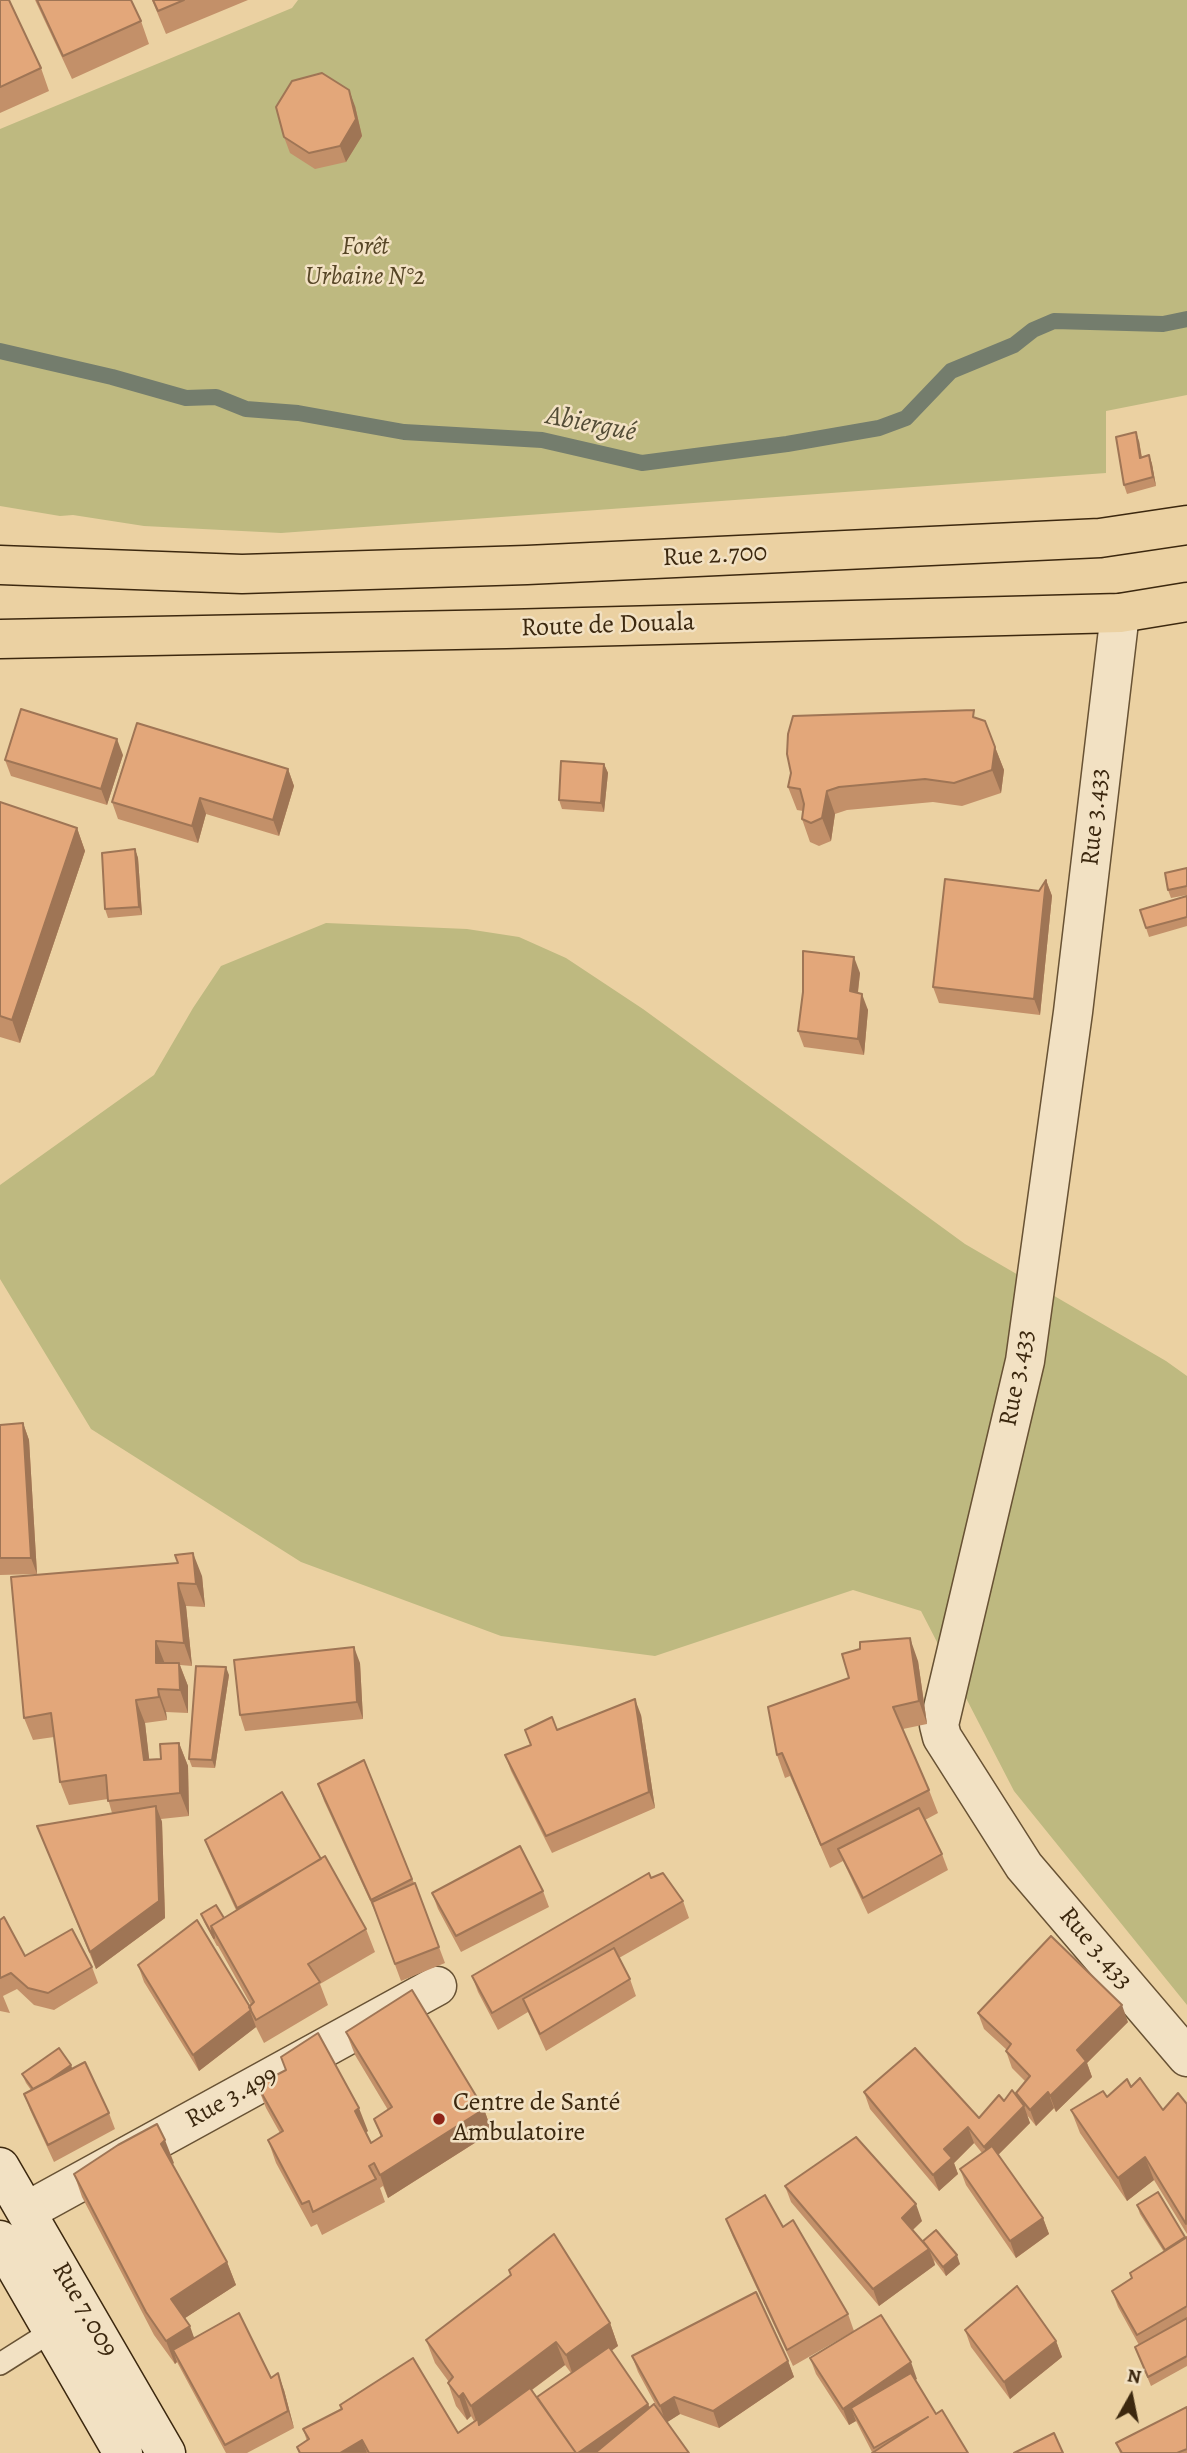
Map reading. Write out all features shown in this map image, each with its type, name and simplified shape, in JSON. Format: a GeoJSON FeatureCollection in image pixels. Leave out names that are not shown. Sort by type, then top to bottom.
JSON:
{"type":"FeatureCollection","features":[{"type":"Feature","properties":{"kind":"main road","name":"Rue 2.700"},"geometry":{"type":"LineString","coordinates":[[0,565],[242,574],[527,565],[1100,538],[1187,525]]}},
{"type":"Feature","properties":{"kind":"main road","name":"Route de Douala"},"geometry":{"type":"LineString","coordinates":[[9,644],[1120,612],[1187,602]]}},
{"type":"Feature","properties":{"kind":"street","name":"Rue 3.433"},"geometry":{"type":"LineString","coordinates":[[1120,612],[1073,1012],[1024,1361],[939,1725],[942,1737],[1024,1866],[1187,2057]]}},
{"type":"Feature","properties":{"kind":"street","name":"Rue 3.499"},"geometry":{"type":"LineString","coordinates":[[27,2211],[437,1986]]}},
{"type":"Feature","properties":{"kind":"street","name":"Rue 7.009"},"geometry":{"type":"LineString","coordinates":[[0,2167],[27,2211],[123,2453]]}},
{"type":"Feature","properties":{"kind":"street","name":"Rue 7.009"},"geometry":{"type":"LineString","coordinates":[[0,2240],[69,2321],[166,2453]]}},
{"type":"Feature","properties":{"kind":"lane"},"geometry":{"type":"LineString","coordinates":[[0,2364],[69,2321]]}},
{"type":"Feature","properties":{"kind":"green space","name":"Forêt Urbaine N°2"},"geometry":{"type":"Polygon","coordinates":[[[298,0],[1187,0],[1187,395],[1106,411],[1106,473],[281,533],[144,526],[0,506],[0,129],[292,8],[298,0]]]}},
{"type":"Feature","properties":{"kind":"green space"},"geometry":{"type":"Polygon","coordinates":[[[326,923],[467,929],[519,937],[566,958],[643,1009],[965,1244],[1166,1361],[1187,1376],[1187,2005],[1014,1791],[921,1611],[853,1590],[655,1656],[501,1636],[301,1562],[91,1429],[0,1279],[0,1185],[154,1075],[221,966],[326,923]]]}},
{"type":"Feature","properties":{"kind":"building"},"geometry":{"type":"Polygon","coordinates":[[[0,0],[9,0],[41,68],[0,87],[0,0]]]}},
{"type":"Feature","properties":{"kind":"building"},"geometry":{"type":"Polygon","coordinates":[[[37,0],[131,0],[141,21],[63,56],[37,0]]]}},
{"type":"Feature","properties":{"kind":"building"},"geometry":{"type":"Polygon","coordinates":[[[153,0],[184,0],[158,11],[153,0]]]}},
{"type":"Feature","properties":{"kind":"building"},"geometry":{"type":"Polygon","coordinates":[[[322,73],[349,90],[356,119],[340,146],[309,153],[284,137],[276,107],[292,81],[322,73]]]}},
{"type":"Feature","properties":{"kind":"building"},"geometry":{"type":"Polygon","coordinates":[[[1136,432],[1140,458],[1149,455],[1153,477],[1124,485],[1116,437],[1136,432]]]}},
{"type":"Feature","properties":{"kind":"building"},"geometry":{"type":"Polygon","coordinates":[[[21,709],[117,739],[101,789],[5,760],[21,709]]]}},
{"type":"Feature","properties":{"kind":"building"},"geometry":{"type":"Polygon","coordinates":[[[974,710],[973,717],[985,721],[995,747],[992,770],[954,783],[925,779],[839,787],[827,791],[822,818],[811,823],[802,819],[804,804],[800,789],[788,787],[791,773],[787,754],[788,734],[793,716],[974,710]]]}},
{"type":"Feature","properties":{"kind":"building"},"geometry":{"type":"Polygon","coordinates":[[[137,723],[288,769],[273,820],[200,798],[192,826],[112,802],[137,723]]]}},
{"type":"Feature","properties":{"kind":"building"},"geometry":{"type":"Polygon","coordinates":[[[561,761],[604,764],[601,803],[559,800],[561,761]]]}},
{"type":"Feature","properties":{"kind":"building"},"geometry":{"type":"Polygon","coordinates":[[[0,802],[77,828],[12,1020],[0,1016],[0,802]]]}},
{"type":"Feature","properties":{"kind":"building"},"geometry":{"type":"Polygon","coordinates":[[[135,849],[139,907],[105,909],[102,853],[135,849]]]}},
{"type":"Feature","properties":{"kind":"building"},"geometry":{"type":"Polygon","coordinates":[[[1187,868],[1187,886],[1168,890],[1165,873],[1187,868]]]}},
{"type":"Feature","properties":{"kind":"building"},"geometry":{"type":"Polygon","coordinates":[[[945,879],[1039,891],[1046,880],[1034,999],[933,987],[945,879]]]}},
{"type":"Feature","properties":{"kind":"building"},"geometry":{"type":"Polygon","coordinates":[[[1187,896],[1187,917],[1146,928],[1140,910],[1187,896]]]}},
{"type":"Feature","properties":{"kind":"building"},"geometry":{"type":"Polygon","coordinates":[[[803,951],[854,957],[850,991],[862,994],[858,1039],[798,1031],[803,992],[803,951]]]}},
{"type":"Feature","properties":{"kind":"building"},"geometry":{"type":"Polygon","coordinates":[[[23,1423],[31,1558],[0,1558],[0,1425],[23,1423]]]}},
{"type":"Feature","properties":{"kind":"building"},"geometry":{"type":"Polygon","coordinates":[[[193,1553],[196,1584],[178,1583],[184,1643],[156,1641],[156,1663],[179,1663],[180,1690],[158,1689],[159,1697],[136,1700],[144,1760],[161,1759],[160,1744],[179,1743],[180,1793],[108,1801],[106,1775],[60,1782],[51,1713],[24,1718],[11,1577],[178,1563],[175,1555],[193,1553]]]}},
{"type":"Feature","properties":{"kind":"building"},"geometry":{"type":"Polygon","coordinates":[[[910,1638],[919,1701],[893,1707],[929,1790],[821,1845],[782,1753],[777,1755],[768,1707],[849,1678],[842,1654],[860,1649],[860,1642],[910,1638]]]}},
{"type":"Feature","properties":{"kind":"building"},"geometry":{"type":"Polygon","coordinates":[[[354,1647],[357,1702],[240,1715],[234,1660],[354,1647]]]}},
{"type":"Feature","properties":{"kind":"building"},"geometry":{"type":"Polygon","coordinates":[[[196,1666],[226,1667],[212,1760],[189,1759],[196,1666]]]}},
{"type":"Feature","properties":{"kind":"building"},"geometry":{"type":"Polygon","coordinates":[[[635,1699],[649,1792],[546,1836],[505,1755],[531,1745],[525,1730],[552,1717],[557,1730],[635,1699]]]}},
{"type":"Feature","properties":{"kind":"building"},"geometry":{"type":"Polygon","coordinates":[[[364,1760],[412,1879],[371,1900],[318,1784],[364,1760]]]}},
{"type":"Feature","properties":{"kind":"building"},"geometry":{"type":"Polygon","coordinates":[[[282,1792],[321,1859],[237,1908],[205,1840],[282,1792]]]}},
{"type":"Feature","properties":{"kind":"building"},"geometry":{"type":"Polygon","coordinates":[[[156,1806],[159,1901],[90,1952],[37,1826],[156,1806]]]}},
{"type":"Feature","properties":{"kind":"building"},"geometry":{"type":"Polygon","coordinates":[[[919,1808],[942,1854],[863,1898],[838,1849],[919,1808]]]}},
{"type":"Feature","properties":{"kind":"building"},"geometry":{"type":"Polygon","coordinates":[[[520,1846],[543,1891],[456,1936],[432,1893],[520,1846]]]}},
{"type":"Feature","properties":{"kind":"building"},"geometry":{"type":"Polygon","coordinates":[[[325,1856],[366,1929],[308,1964],[320,1982],[256,2020],[249,2007],[254,2002],[211,1926],[325,1856]]]}},
{"type":"Feature","properties":{"kind":"building"},"geometry":{"type":"Polygon","coordinates":[[[649,1873],[651,1878],[663,1873],[683,1901],[492,2013],[472,1976],[649,1873]]]}},
{"type":"Feature","properties":{"kind":"building"},"geometry":{"type":"Polygon","coordinates":[[[415,1883],[439,1947],[395,1964],[372,1902],[415,1883]]]}},
{"type":"Feature","properties":{"kind":"building"},"geometry":{"type":"Polygon","coordinates":[[[216,1905],[224,1918],[211,1926],[214,1938],[201,1914],[216,1905]]]}},
{"type":"Feature","properties":{"kind":"building"},"geometry":{"type":"Polygon","coordinates":[[[4,1917],[25,1956],[72,1929],[92,1967],[48,1993],[28,1988],[11,1973],[0,1978],[0,1920],[4,1917]]]}},
{"type":"Feature","properties":{"kind":"building"},"geometry":{"type":"Polygon","coordinates":[[[197,1920],[251,2010],[193,2055],[138,1965],[197,1920]]]}},
{"type":"Feature","properties":{"kind":"building"},"geometry":{"type":"Polygon","coordinates":[[[1051,1936],[1122,2005],[1077,2050],[1086,2061],[1050,2096],[1048,2092],[1030,2110],[1016,2093],[1030,2076],[1006,2051],[1011,2044],[978,2013],[1051,1936]]]}},
{"type":"Feature","properties":{"kind":"building"},"geometry":{"type":"Polygon","coordinates":[[[614,1948],[630,1979],[540,2034],[523,1999],[614,1948]]]}},
{"type":"Feature","properties":{"kind":"building","name":"Centre de Santé Ambulatoire"},"geometry":{"type":"Polygon","coordinates":[[[412,1990],[484,2109],[380,2175],[374,2163],[369,2166],[376,2179],[313,2212],[309,2201],[302,2204],[268,2140],[283,2131],[257,2085],[286,2070],[281,2057],[318,2033],[359,2108],[355,2111],[371,2143],[382,2136],[374,2119],[392,2107],[346,2032],[412,1990]]]}},
{"type":"Feature","properties":{"kind":"building"},"geometry":{"type":"Polygon","coordinates":[[[59,2048],[71,2065],[33,2089],[22,2074],[59,2048]]]}},
{"type":"Feature","properties":{"kind":"building"},"geometry":{"type":"Polygon","coordinates":[[[915,2048],[979,2118],[999,2095],[1004,2101],[1012,2090],[1024,2106],[984,2147],[968,2127],[944,2149],[952,2158],[933,2175],[864,2092],[915,2048]]]}},
{"type":"Feature","properties":{"kind":"building"},"geometry":{"type":"Polygon","coordinates":[[[85,2062],[109,2113],[48,2145],[24,2094],[85,2062]]]}},
{"type":"Feature","properties":{"kind":"building"},"geometry":{"type":"Polygon","coordinates":[[[1140,2078],[1163,2110],[1178,2093],[1187,2104],[1186,2224],[1145,2157],[1118,2178],[1071,2110],[1103,2091],[1107,2097],[1127,2079],[1131,2087],[1140,2078]]]}},
{"type":"Feature","properties":{"kind":"building"},"geometry":{"type":"Polygon","coordinates":[[[157,2124],[165,2140],[161,2144],[227,2262],[171,2299],[190,2326],[166,2341],[146,2312],[74,2174],[118,2145],[157,2124]]]}},
{"type":"Feature","properties":{"kind":"building"},"geometry":{"type":"Polygon","coordinates":[[[856,2137],[916,2204],[902,2218],[929,2249],[873,2289],[785,2186],[856,2137]]]}},
{"type":"Feature","properties":{"kind":"building"},"geometry":{"type":"Polygon","coordinates":[[[992,2146],[1043,2218],[1010,2241],[960,2169],[992,2146]]]}},
{"type":"Feature","properties":{"kind":"building"},"geometry":{"type":"Polygon","coordinates":[[[1158,2192],[1185,2237],[1165,2250],[1137,2205],[1158,2192]]]}},
{"type":"Feature","properties":{"kind":"building"},"geometry":{"type":"Polygon","coordinates":[[[765,2195],[783,2227],[793,2220],[848,2314],[787,2350],[726,2219],[765,2195]]]}},
{"type":"Feature","properties":{"kind":"building"},"geometry":{"type":"Polygon","coordinates":[[[936,2230],[957,2255],[943,2267],[923,2241],[936,2230]]]}},
{"type":"Feature","properties":{"kind":"building"},"geometry":{"type":"Polygon","coordinates":[[[554,2234],[610,2323],[566,2355],[556,2342],[471,2406],[463,2393],[459,2397],[448,2383],[453,2377],[426,2340],[511,2275],[509,2270],[554,2234]]]}},
{"type":"Feature","properties":{"kind":"building"},"geometry":{"type":"Polygon","coordinates":[[[1187,2237],[1187,2306],[1137,2335],[1112,2291],[1132,2278],[1130,2273],[1187,2237]]]}},
{"type":"Feature","properties":{"kind":"building"},"geometry":{"type":"Polygon","coordinates":[[[1017,2286],[1056,2341],[1004,2382],[965,2330],[1017,2286]]]}},
{"type":"Feature","properties":{"kind":"building"},"geometry":{"type":"Polygon","coordinates":[[[756,2292],[788,2361],[713,2411],[674,2397],[660,2406],[632,2356],[756,2292]]]}},
{"type":"Feature","properties":{"kind":"building"},"geometry":{"type":"Polygon","coordinates":[[[239,2313],[271,2378],[278,2373],[288,2411],[225,2445],[173,2350],[239,2313]]]}},
{"type":"Feature","properties":{"kind":"building"},"geometry":{"type":"Polygon","coordinates":[[[881,2315],[911,2362],[843,2409],[810,2358],[881,2315]]]}},
{"type":"Feature","properties":{"kind":"building"},"geometry":{"type":"Polygon","coordinates":[[[1187,2318],[1187,2356],[1148,2377],[1135,2347],[1187,2318]]]}},
{"type":"Feature","properties":{"kind":"building"},"geometry":{"type":"Polygon","coordinates":[[[609,2347],[648,2404],[576,2453],[537,2397],[609,2347]]]}},
{"type":"Feature","properties":{"kind":"building"},"geometry":{"type":"Polygon","coordinates":[[[413,2358],[458,2433],[478,2419],[479,2425],[530,2388],[576,2453],[369,2453],[362,2440],[340,2453],[300,2453],[297,2447],[309,2439],[303,2429],[342,2409],[340,2405],[413,2358]]]}},
{"type":"Feature","properties":{"kind":"building"},"geometry":{"type":"Polygon","coordinates":[[[911,2373],[936,2414],[942,2410],[968,2453],[872,2453],[928,2417],[874,2448],[851,2408],[911,2373]]]}},
{"type":"Feature","properties":{"kind":"building"},"geometry":{"type":"Polygon","coordinates":[[[654,2404],[689,2453],[595,2453],[654,2404]]]}},
{"type":"Feature","properties":{"kind":"building"},"geometry":{"type":"Polygon","coordinates":[[[1187,2407],[1187,2449],[1177,2453],[1122,2453],[1116,2443],[1187,2407]]]}},
{"type":"Feature","properties":{"kind":"building"},"geometry":{"type":"Polygon","coordinates":[[[1054,2433],[1063,2453],[1014,2453],[1054,2433]]]}},
{"type":"Feature","properties":{"kind":"waterway","name":"Abiergué"},"geometry":{"type":"LineString","coordinates":[[0,351],[112,377],[186,398],[216,397],[246,409],[298,413],[404,432],[542,440],[642,463],[787,444],[879,428],[906,418],[951,371],[1014,345],[1033,330],[1054,321],[1163,324],[1187,319]]}},
{"type":"Feature","properties":{"kind":"place","name":"Centre de Santé Ambulatoire"},"geometry":{"type":"Point","coordinates":[439,2119]}}]}
